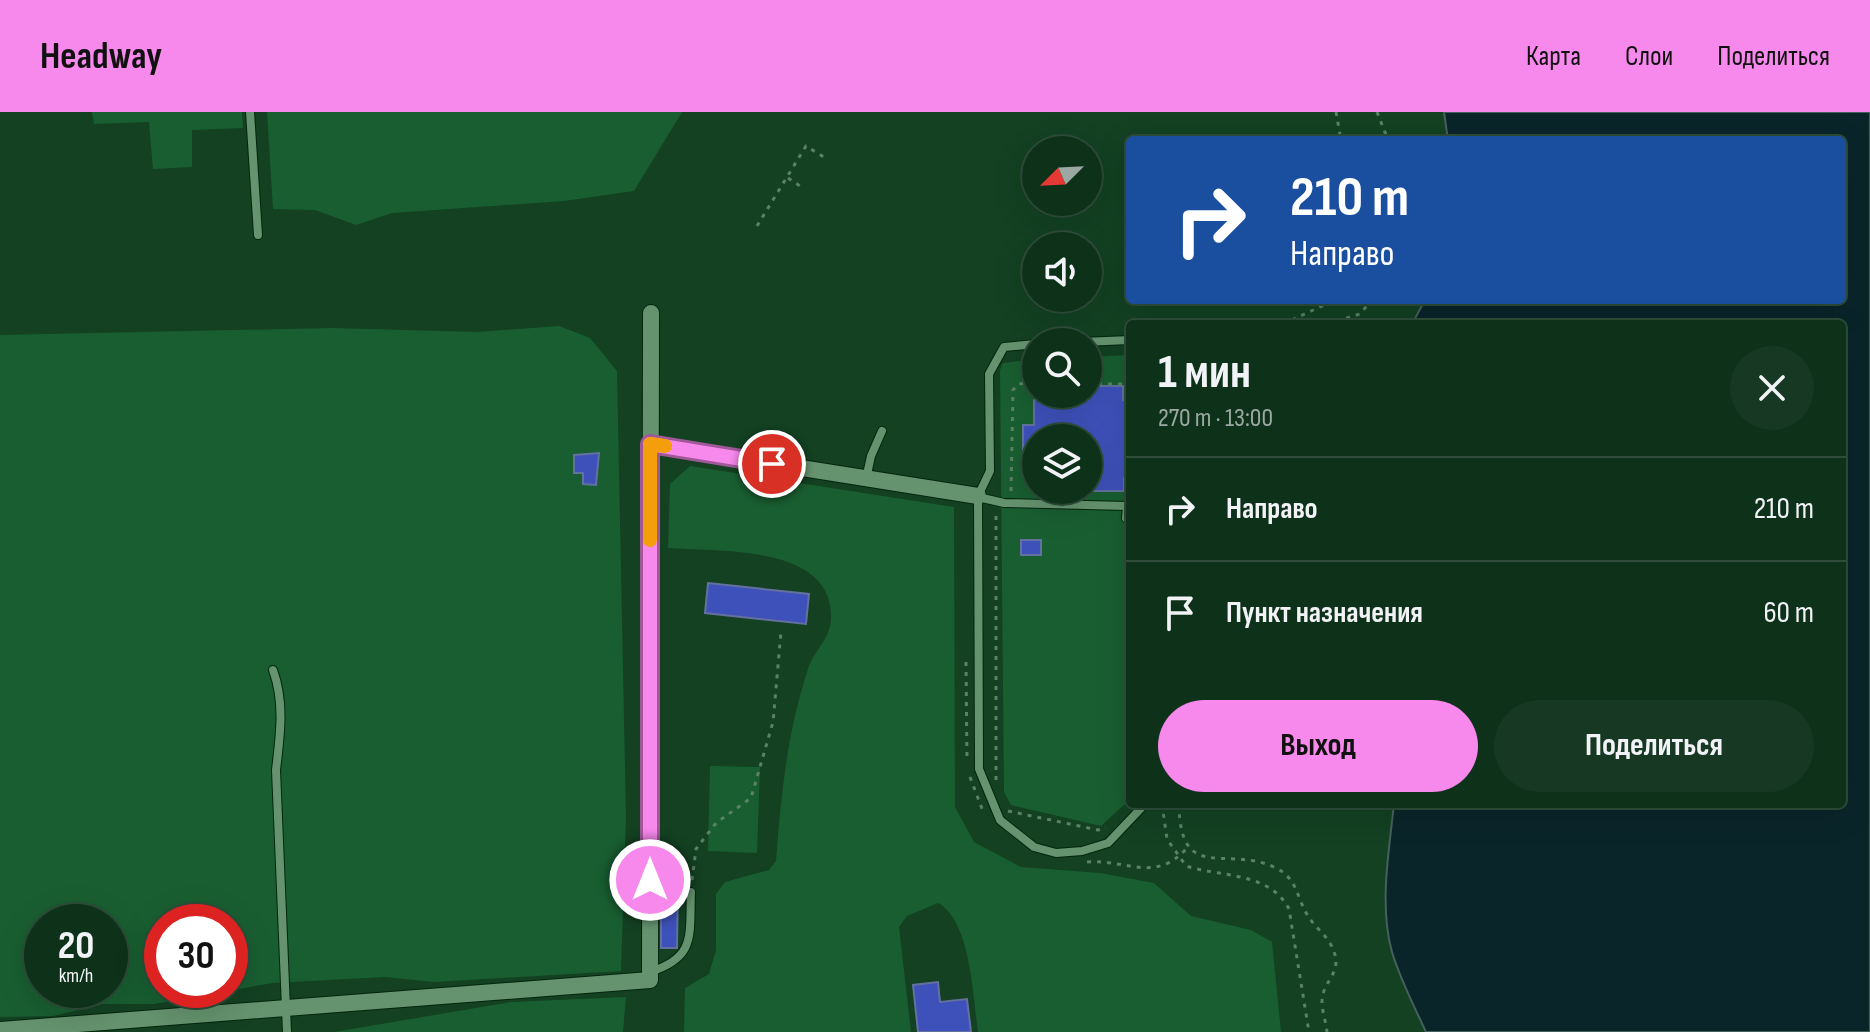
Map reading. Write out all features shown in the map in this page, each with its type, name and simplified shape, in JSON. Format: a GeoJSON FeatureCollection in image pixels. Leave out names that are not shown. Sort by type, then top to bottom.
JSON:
{"type":"FeatureCollection","features":[{"type":"Feature","properties":{"kind":"street"},"geometry":{"type":"LineString","coordinates":[[0,1030],[650,976],[651,313]]}},
{"type":"Feature","properties":{"kind":"street"},"geometry":{"type":"LineString","coordinates":[[650,444],[978,496]]}},
{"type":"Feature","properties":{"kind":"lane"},"geometry":{"type":"LineString","coordinates":[[250,112],[258,235]]}},
{"type":"Feature","properties":{"kind":"lane"},"geometry":{"type":"LineString","coordinates":[[1102,341],[1126,340]]}},
{"type":"Feature","properties":{"kind":"lane"},"geometry":{"type":"LineString","coordinates":[[1022,345],[1004,347],[989,374],[990,471],[978,496],[976,706],[979,769],[988,799],[1000,820],[1015,835],[1034,847],[1056,853],[1082,851],[1108,843],[1141,808]]}},
{"type":"Feature","properties":{"kind":"lane"},"geometry":{"type":"LineString","coordinates":[[866,480],[871,456],[882,431]]}},
{"type":"Feature","properties":{"kind":"lane"},"geometry":{"type":"LineString","coordinates":[[978,496],[1010,503],[1126,506]]}},
{"type":"Feature","properties":{"kind":"lane"},"geometry":{"type":"LineString","coordinates":[[1091,505],[1091,518]]}},
{"type":"Feature","properties":{"kind":"lane"},"geometry":{"type":"LineString","coordinates":[[273,670],[280,689],[281,730],[276,770],[287,1032]]}},
{"type":"Feature","properties":{"kind":"lane"},"geometry":{"type":"LineString","coordinates":[[650,976],[672,965],[688,946],[691,892]]}},
{"type":"Feature","properties":{"kind":"path"},"geometry":{"type":"LineString","coordinates":[[1336,112],[1340,136]]}},
{"type":"Feature","properties":{"kind":"path"},"geometry":{"type":"LineString","coordinates":[[1377,112],[1386,136]]}},
{"type":"Feature","properties":{"kind":"path"},"geometry":{"type":"LineString","coordinates":[[757,226],[806,146],[827,159]]}},
{"type":"Feature","properties":{"kind":"path"},"geometry":{"type":"LineString","coordinates":[[788,178],[803,188]]}},
{"type":"Feature","properties":{"kind":"path"},"geometry":{"type":"LineString","coordinates":[[1292,320],[1326,304]]}},
{"type":"Feature","properties":{"kind":"path"},"geometry":{"type":"LineString","coordinates":[[1340,320],[1360,314],[1369,304]]}},
{"type":"Feature","properties":{"kind":"path"},"geometry":{"type":"LineString","coordinates":[[1010,503],[1013,390],[1022,384]]}},
{"type":"Feature","properties":{"kind":"path"},"geometry":{"type":"LineString","coordinates":[[1102,384],[1126,384]]}},
{"type":"Feature","properties":{"kind":"path"},"geometry":{"type":"LineString","coordinates":[[996,501],[996,794]]}},
{"type":"Feature","properties":{"kind":"path"},"geometry":{"type":"LineString","coordinates":[[691,892],[696,849],[716,823],[751,798],[773,722],[781,632]]}},
{"type":"Feature","properties":{"kind":"path"},"geometry":{"type":"LineString","coordinates":[[966,649],[966,758],[972,790],[984,814]]}},
{"type":"Feature","properties":{"kind":"path"},"geometry":{"type":"LineString","coordinates":[[1163,808],[1167,839],[1186,866],[1251,879],[1283,895],[1289,909],[1309,1032]]}},
{"type":"Feature","properties":{"kind":"path"},"geometry":{"type":"LineString","coordinates":[[1179,808],[1179,832],[1187,848],[1203,856],[1273,866],[1290,877],[1300,892],[1307,915],[1331,945],[1337,960],[1334,974],[1321,999],[1327,1032]]}},
{"type":"Feature","properties":{"kind":"path"},"geometry":{"type":"LineString","coordinates":[[1005,810],[1098,830],[1112,825]]}},
{"type":"Feature","properties":{"kind":"path"},"geometry":{"type":"LineString","coordinates":[[1085,862],[1152,870],[1179,857],[1187,848]]}},
{"type":"Feature","properties":{"kind":"green space"},"geometry":{"type":"Polygon","coordinates":[[[92,112],[242,112],[243,128],[192,130],[192,167],[153,169],[149,122],[94,124],[92,112]]]}},
{"type":"Feature","properties":{"kind":"green space"},"geometry":{"type":"Polygon","coordinates":[[[267,112],[682,112],[634,191],[564,201],[392,213],[356,225],[315,210],[273,209],[267,112]]]}},
{"type":"Feature","properties":{"kind":"green space"},"geometry":{"type":"Polygon","coordinates":[[[559,326],[590,338],[617,371],[626,818],[621,971],[434,982],[385,977],[273,983],[248,987],[248,904],[144,904],[144,1004],[128,1004],[128,904],[24,904],[24,1008],[86,1008],[53,1016],[0,1017],[0,335],[333,328],[477,332],[559,326]]]}},
{"type":"Feature","properties":{"kind":"green space"},"geometry":{"type":"Polygon","coordinates":[[[1126,355],[1126,803],[1101,826],[1011,805],[1004,792],[1000,370],[1003,363],[1022,361],[1022,408],[1102,408],[1102,356],[1126,355]]]}},
{"type":"Feature","properties":{"kind":"green space"},"geometry":{"type":"Polygon","coordinates":[[[690,466],[954,507],[955,807],[974,842],[1021,867],[1100,873],[1154,883],[1191,916],[1251,930],[1272,942],[1281,1032],[978,1032],[964,942],[949,912],[938,903],[907,916],[899,927],[911,1032],[684,1032],[685,988],[709,974],[716,950],[716,894],[725,882],[769,870],[776,861],[783,788],[795,717],[808,669],[831,623],[826,592],[812,575],[792,564],[741,552],[668,548],[670,484],[690,466]]]}},
{"type":"Feature","properties":{"kind":"green space"},"geometry":{"type":"Polygon","coordinates":[[[710,766],[760,767],[757,853],[708,851],[710,766]]]}},
{"type":"Feature","properties":{"kind":"green space"},"geometry":{"type":"Polygon","coordinates":[[[626,997],[623,1032],[334,1032],[511,1002],[626,997]]]}},
{"type":"Feature","properties":{"kind":"water"},"geometry":{"type":"Polygon","coordinates":[[[1444,112],[1870,112],[1870,1032],[1426,1032],[1399,972],[1388,934],[1386,878],[1394,808],[1846,808],[1846,320],[1414,320],[1423,304],[1846,304],[1846,136],[1447,136],[1444,112]]]}},
{"type":"Feature","properties":{"kind":"building"},"geometry":{"type":"Polygon","coordinates":[[[1102,386],[1123,386],[1123,400],[1126,400],[1124,491],[1102,491],[1102,424],[1034,424],[1034,408],[1102,408],[1102,386]]]}},
{"type":"Feature","properties":{"kind":"building"},"geometry":{"type":"Polygon","coordinates":[[[599,453],[596,485],[583,484],[583,473],[574,473],[574,455],[599,453]]]}},
{"type":"Feature","properties":{"kind":"building"},"geometry":{"type":"Polygon","coordinates":[[[1021,540],[1041,540],[1041,555],[1021,555],[1021,540]]]}},
{"type":"Feature","properties":{"kind":"building"},"geometry":{"type":"Polygon","coordinates":[[[708,583],[809,594],[806,624],[705,613],[708,583]]]}},
{"type":"Feature","properties":{"kind":"building"},"geometry":{"type":"Polygon","coordinates":[[[661,887],[678,887],[677,948],[661,948],[661,887]]]}},
{"type":"Feature","properties":{"kind":"building"},"geometry":{"type":"Polygon","coordinates":[[[938,982],[940,1002],[967,999],[971,1032],[918,1032],[913,985],[938,982]]]}},
{"type":"Feature","properties":{"kind":"slow traffic"},"geometry":{"type":"LineString","coordinates":[[650,540],[650,444],[665,446]]}},
{"type":"Feature","properties":{"kind":"route"},"geometry":{"type":"LineString","coordinates":[[650,880],[650,444],[772,464]]}}]}
